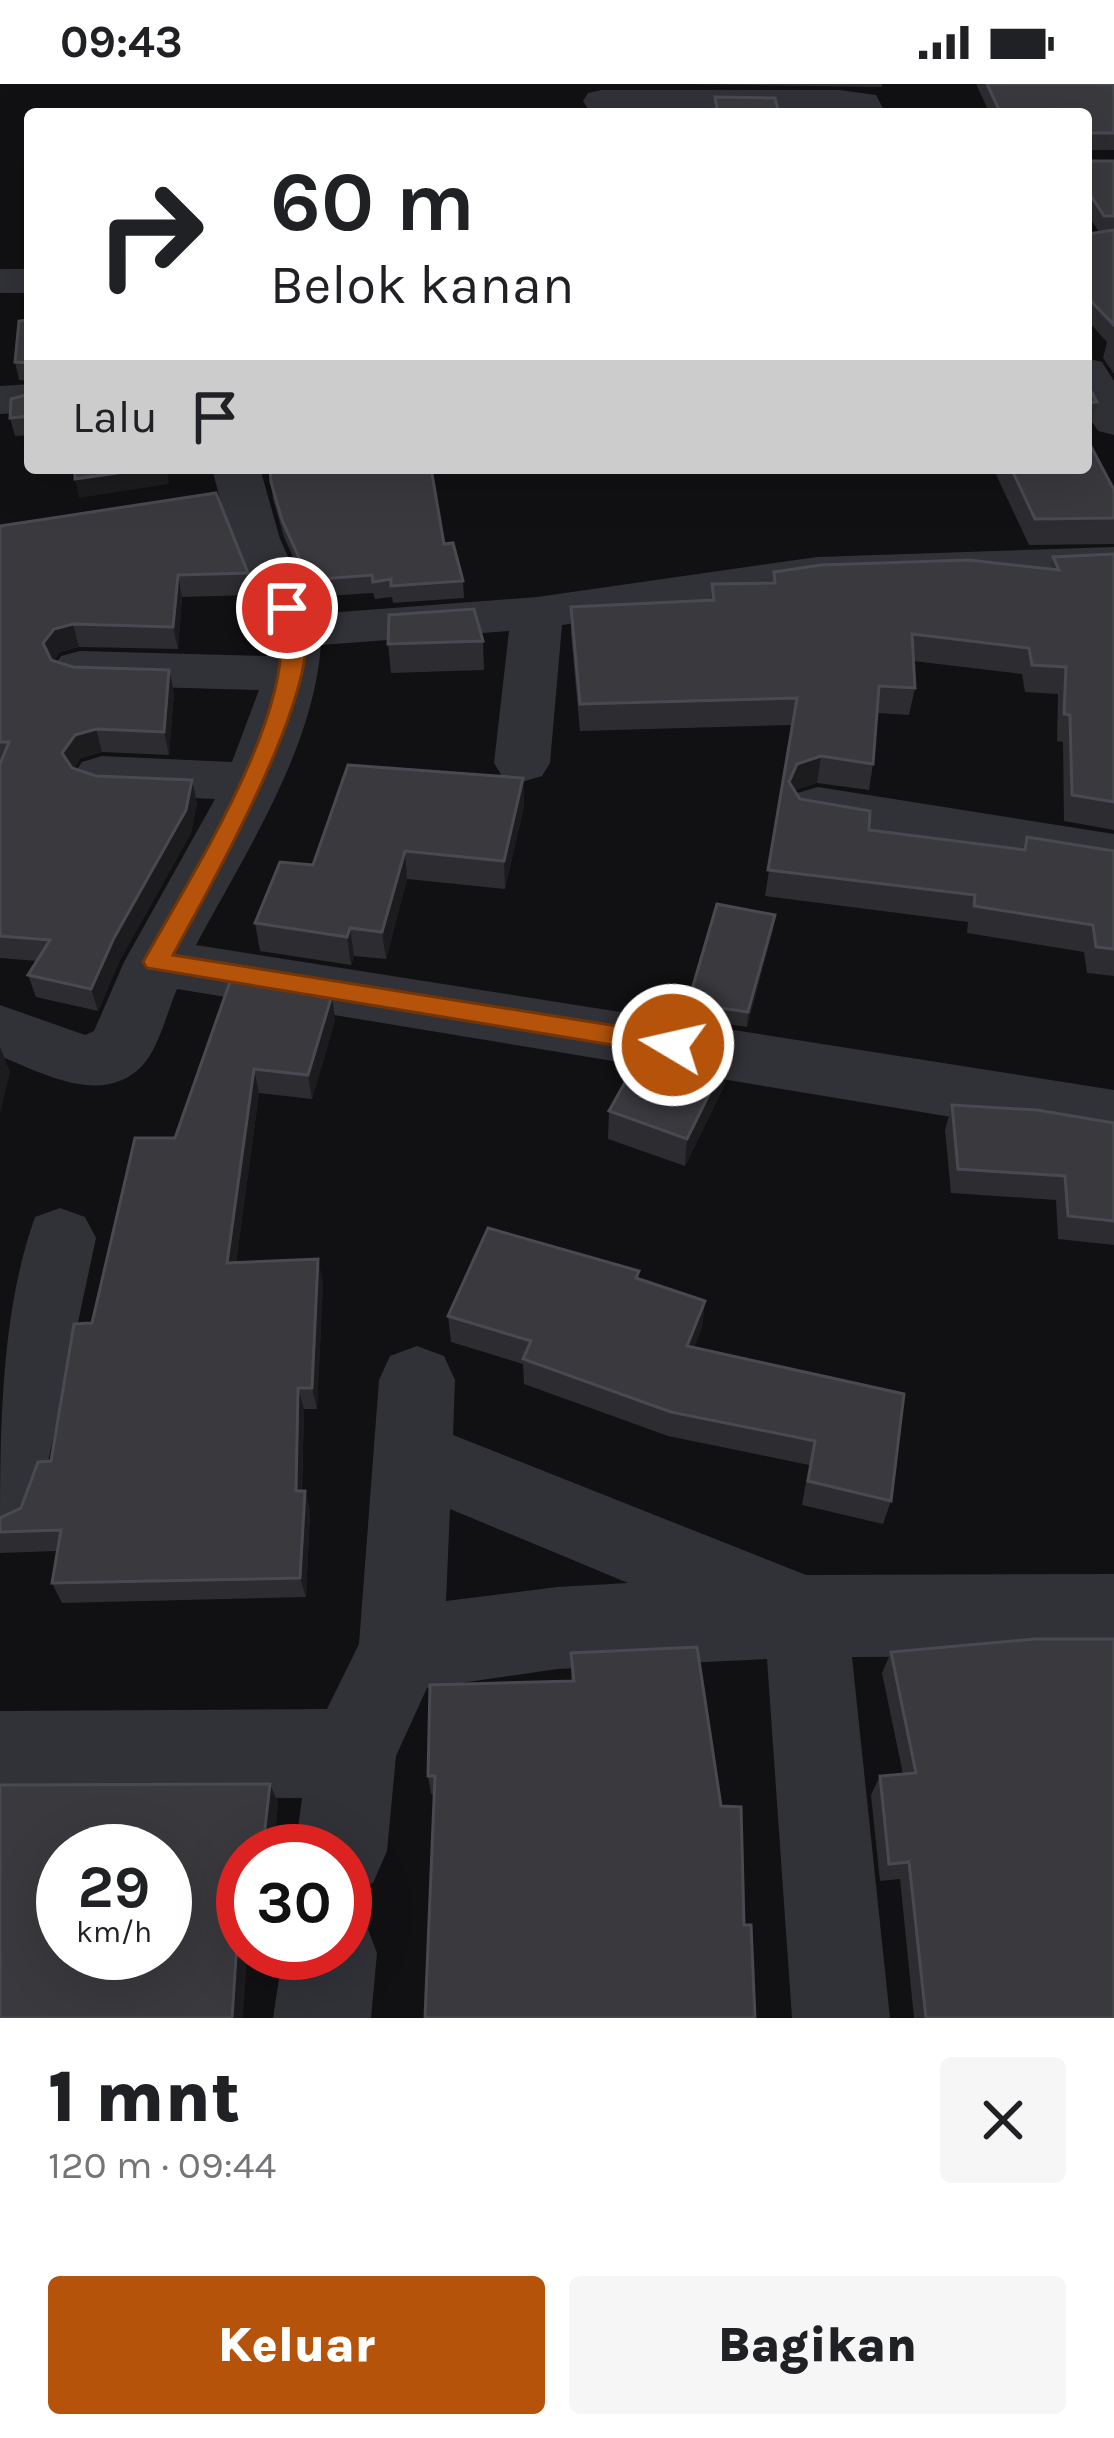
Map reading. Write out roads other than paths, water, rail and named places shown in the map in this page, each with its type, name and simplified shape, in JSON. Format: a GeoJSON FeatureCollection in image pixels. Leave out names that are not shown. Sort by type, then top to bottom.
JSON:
{"type":"FeatureCollection","features":[{"type":"Feature","properties":{"kind":"street"},"geometry":{"type":"LineString","coordinates":[[600,100],[865,108]]}},
{"type":"Feature","properties":{"kind":"street"},"geometry":{"type":"LineString","coordinates":[[1092,381],[1114,421]]}},
{"type":"Feature","properties":{"kind":"street"},"geometry":{"type":"LineString","coordinates":[[0,1030],[82,1061],[104,1059],[120,1047],[156,962],[253,782],[294,653],[225,487]]}},
{"type":"Feature","properties":{"kind":"street"},"geometry":{"type":"LineString","coordinates":[[80,668],[294,653],[818,572],[1114,562]]}},
{"type":"Feature","properties":{"kind":"street"},"geometry":{"type":"LineString","coordinates":[[522,763],[537,613]]}},
{"type":"Feature","properties":{"kind":"street"},"geometry":{"type":"LineString","coordinates":[[102,775],[253,782]]}},
{"type":"Feature","properties":{"kind":"street"},"geometry":{"type":"LineString","coordinates":[[818,807],[1114,855]]}},
{"type":"Feature","properties":{"kind":"street"},"geometry":{"type":"LineString","coordinates":[[156,962],[1114,1117]]}},
{"type":"Feature","properties":{"kind":"street"},"geometry":{"type":"LineString","coordinates":[[0,1500],[60,1238]]}},
{"type":"Feature","properties":{"kind":"street"},"geometry":{"type":"LineString","coordinates":[[344,1824],[352,1753],[401,1649],[415,1418],[806,1616]]}},
{"type":"Feature","properties":{"kind":"street"},"geometry":{"type":"LineString","coordinates":[[401,1649],[557,1628],[806,1616],[1114,1615]]}},
{"type":"Feature","properties":{"kind":"street"},"geometry":{"type":"LineString","coordinates":[[806,1616],[841,2018]]}},
{"type":"Feature","properties":{"kind":"street"},"geometry":{"type":"LineString","coordinates":[[0,1755],[352,1753]]}},
{"type":"Feature","properties":{"kind":"street"},"geometry":{"type":"LineString","coordinates":[[322,2018],[327,1980]]}}]}
